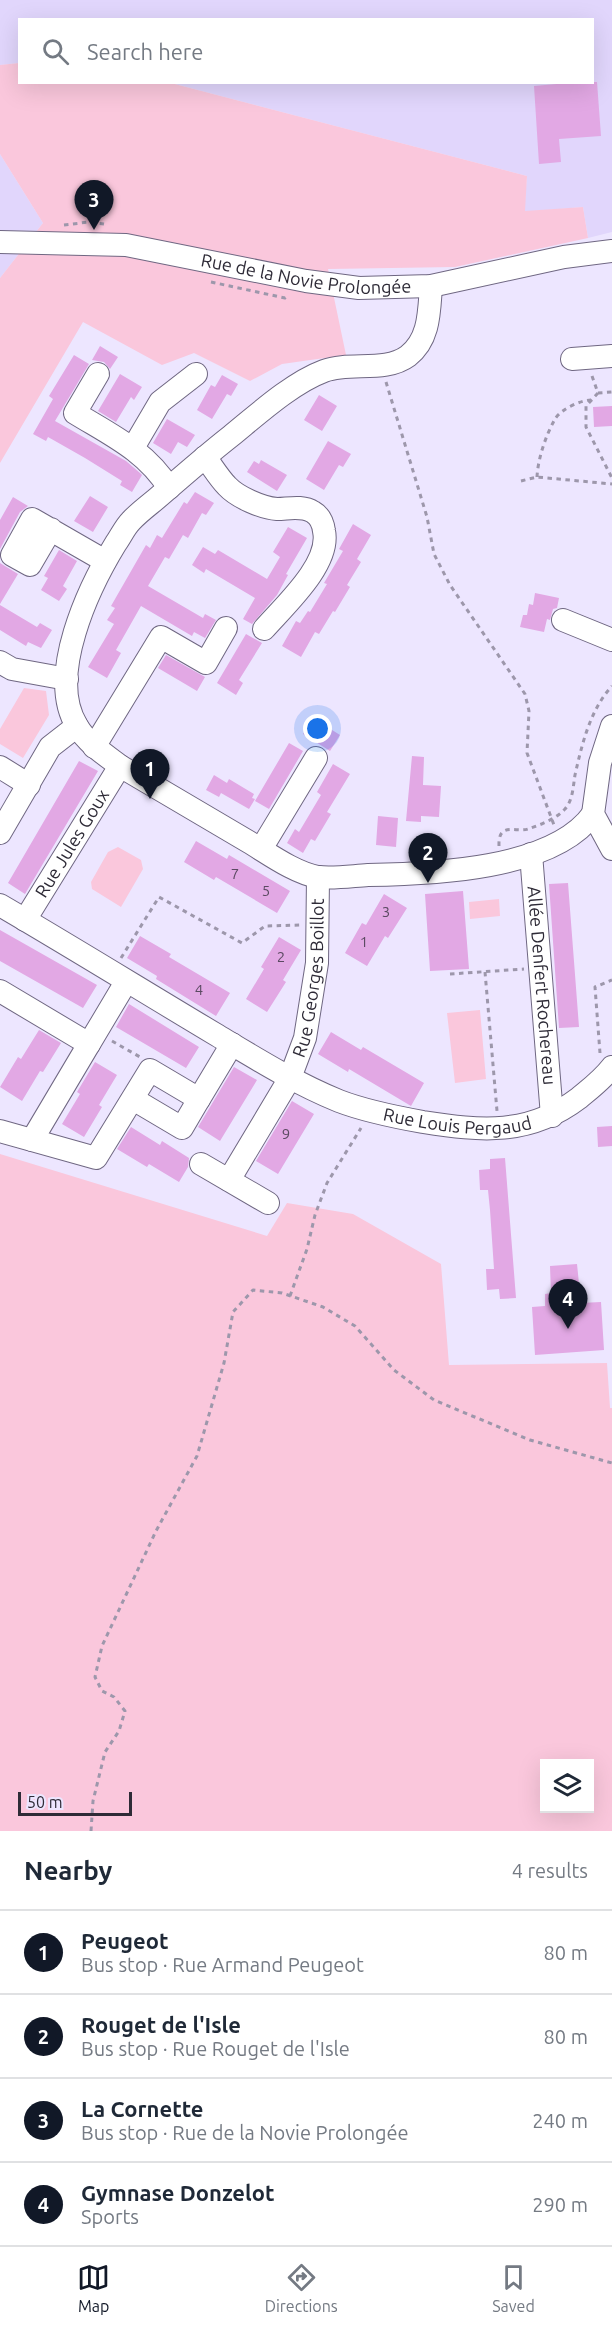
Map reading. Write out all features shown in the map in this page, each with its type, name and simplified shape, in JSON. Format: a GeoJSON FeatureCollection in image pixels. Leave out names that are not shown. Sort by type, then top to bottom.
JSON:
{"type":"FeatureCollection","features":[{"type":"Feature","properties":{"kind":"street","name":"Rue de la Novie Prolongée"},"geometry":{"type":"LineString","coordinates":[[0,242],[126,245],[306,281],[359,288],[431,286],[564,257],[612,251]]}},
{"type":"Feature","properties":{"kind":"street"},"geometry":{"type":"LineString","coordinates":[[431,286],[427,327],[419,346],[406,358],[380,365],[349,366],[325,371],[300,384],[262,411],[130,521],[105,561],[80,616],[69,656],[68,706],[77,726],[94,747],[120,766],[286,864],[318,877],[394,875],[500,864],[531,854],[559,841],[585,824],[593,814],[600,763],[612,726]]}},
{"type":"Feature","properties":{"kind":"street"},"geometry":{"type":"LineString","coordinates":[[578,359],[612,356]]}},
{"type":"Feature","properties":{"kind":"street"},"geometry":{"type":"LineString","coordinates":[[98,374],[75,413],[133,448],[160,474],[169,488]]}},
{"type":"Feature","properties":{"kind":"street"},"geometry":{"type":"LineString","coordinates":[[133,448],[160,402],[196,374]]}},
{"type":"Feature","properties":{"kind":"street"},"geometry":{"type":"LineString","coordinates":[[205,457],[228,488],[253,502],[274,509],[304,508],[314,512],[323,523],[326,538],[323,553],[310,577],[264,629]]}},
{"type":"Feature","properties":{"kind":"street"},"geometry":{"type":"LineString","coordinates":[[51,529],[105,561]]}},
{"type":"Feature","properties":{"kind":"street"},"geometry":{"type":"LineString","coordinates":[[563,620],[612,640]]}},
{"type":"Feature","properties":{"kind":"street"},"geometry":{"type":"LineString","coordinates":[[94,747],[161,637],[206,663],[226,628]]}},
{"type":"Feature","properties":{"kind":"street"},"geometry":{"type":"LineString","coordinates":[[0,662],[12,669],[67,679]]}},
{"type":"Feature","properties":{"kind":"street"},"geometry":{"type":"LineString","coordinates":[[0,833],[50,747],[77,726]]}},
{"type":"Feature","properties":{"kind":"street"},"geometry":{"type":"LineString","coordinates":[[261,849],[316,758]]}},
{"type":"Feature","properties":{"kind":"street","name":"Rue Jules Goux"},"geometry":{"type":"LineString","coordinates":[[25,920],[120,766]]}},
{"type":"Feature","properties":{"kind":"street"},"geometry":{"type":"LineString","coordinates":[[0,767],[29,785]]}},
{"type":"Feature","properties":{"kind":"street"},"geometry":{"type":"LineString","coordinates":[[593,814],[612,849]]}},
{"type":"Feature","properties":{"kind":"street","name":"Allée Denfert Rochereau"},"geometry":{"type":"LineString","coordinates":[[531,854],[552,1116]]}},
{"type":"Feature","properties":{"kind":"street","name":"Rue Georges Boillot"},"geometry":{"type":"LineString","coordinates":[[290,1078],[305,1038],[317,963],[318,877]]}},
{"type":"Feature","properties":{"kind":"street","name":"Rue Louis Pergaud"},"geometry":{"type":"LineString","coordinates":[[0,905],[290,1078],[342,1102],[372,1111],[466,1129],[522,1126],[552,1116],[603,1079],[606,1064]]}},
{"type":"Feature","properties":{"kind":"street"},"geometry":{"type":"LineString","coordinates":[[33,1140],[93,1037],[119,977]]}},
{"type":"Feature","properties":{"kind":"street"},"geometry":{"type":"LineString","coordinates":[[0,991],[93,1037]]}},
{"type":"Feature","properties":{"kind":"street"},"geometry":{"type":"LineString","coordinates":[[133,1099],[182,1128],[232,1044]]}},
{"type":"Feature","properties":{"kind":"street"},"geometry":{"type":"LineString","coordinates":[[0,1131],[96,1158],[150,1070],[199,1100]]}},
{"type":"Feature","properties":{"kind":"street"},"geometry":{"type":"LineString","coordinates":[[229,1180],[290,1078]]}},
{"type":"Feature","properties":{"kind":"street"},"geometry":{"type":"LineString","coordinates":[[201,1164],[268,1203]]}},
{"type":"Feature","properties":{"kind":"path"},"geometry":{"type":"LineString","coordinates":[[201,280],[285,298],[306,281]]}},
{"type":"Feature","properties":{"kind":"path"},"geometry":{"type":"LineString","coordinates":[[578,359],[598,393]]}},
{"type":"Feature","properties":{"kind":"path"},"geometry":{"type":"LineString","coordinates":[[380,365],[427,517],[434,554],[450,585],[525,694],[529,711],[527,753],[559,841]]}},
{"type":"Feature","properties":{"kind":"path"},"geometry":{"type":"LineString","coordinates":[[612,392],[598,393],[586,406],[586,427],[612,478]]}},
{"type":"Feature","properties":{"kind":"path"},"geometry":{"type":"LineString","coordinates":[[537,477],[538,463],[556,417],[582,400],[591,400]]}},
{"type":"Feature","properties":{"kind":"path"},"geometry":{"type":"LineString","coordinates":[[521,481],[537,477],[612,484]]}},
{"type":"Feature","properties":{"kind":"path"},"geometry":{"type":"LineString","coordinates":[[500,864],[499,840],[502,833],[515,828],[526,830],[552,819],[566,808],[572,797],[587,730],[598,705],[612,686]]}},
{"type":"Feature","properties":{"kind":"path"},"geometry":{"type":"LineString","coordinates":[[119,977],[159,897],[242,943],[265,926],[317,924]]}},
{"type":"Feature","properties":{"kind":"path"},"geometry":{"type":"LineString","coordinates":[[450,974],[540,967]]}},
{"type":"Feature","properties":{"kind":"path"},"geometry":{"type":"LineString","coordinates":[[485,972],[498,1128]]}},
{"type":"Feature","properties":{"kind":"path"},"geometry":{"type":"LineString","coordinates":[[606,1064],[595,987],[612,980]]}},
{"type":"Feature","properties":{"kind":"path"},"geometry":{"type":"LineString","coordinates":[[93,1037],[147,1061],[150,1070]]}},
{"type":"Feature","properties":{"kind":"path"},"geometry":{"type":"LineString","coordinates":[[290,1296],[327,1183],[372,1111]]}},
{"type":"Feature","properties":{"kind":"path"},"geometry":{"type":"LineString","coordinates":[[91,1831],[93,1801],[105,1752],[119,1731],[125,1712],[114,1697],[102,1691],[95,1677],[102,1646],[156,1530],[197,1456],[224,1363],[232,1312],[253,1290],[290,1296],[323,1307],[356,1326],[394,1370],[434,1400],[530,1440],[612,1463]]}},
{"type":"Feature","properties":{"kind":"shaded area"},"geometry":{"type":"Polygon","coordinates":[[[0,0],[612,0],[612,232],[588,238],[583,207],[524,212],[527,176],[175,84],[594,84],[594,18],[18,18],[18,63],[0,65],[0,0]]]}},
{"type":"Feature","properties":{"kind":"shaded area"},"geometry":{"type":"Polygon","coordinates":[[[18,63],[18,84],[175,84],[527,176],[525,211],[583,207],[588,238],[455,267],[328,269],[346,355],[282,364],[250,381],[194,353],[162,365],[83,322],[0,463],[0,278],[43,223],[0,154],[0,65],[18,63]]]}},
{"type":"Feature","properties":{"kind":"shaded area"},"geometry":{"type":"Polygon","coordinates":[[[0,154],[43,223],[0,278],[0,154]]]}},
{"type":"Feature","properties":{"kind":"shaded area"},"geometry":{"type":"Polygon","coordinates":[[[24,688],[46,691],[49,715],[23,758],[0,744],[0,729],[24,688]]]}},
{"type":"Feature","properties":{"kind":"shaded area"},"geometry":{"type":"Polygon","coordinates":[[[118,847],[141,860],[143,869],[121,907],[92,889],[91,882],[108,852],[118,847]]]}},
{"type":"Feature","properties":{"kind":"shaded area"},"geometry":{"type":"Polygon","coordinates":[[[499,899],[500,916],[470,919],[469,902],[499,899]]]}},
{"type":"Feature","properties":{"kind":"shaded area"},"geometry":{"type":"Polygon","coordinates":[[[480,1010],[486,1079],[455,1083],[447,1013],[480,1010]]]}},
{"type":"Feature","properties":{"kind":"shaded area"},"geometry":{"type":"Polygon","coordinates":[[[0,1154],[267,1236],[287,1203],[353,1214],[441,1264],[449,1365],[607,1363],[610,1408],[612,1408],[612,1831],[0,1831],[0,1154]]]}},
{"type":"Feature","properties":{"kind":"building"},"geometry":{"type":"Polygon","coordinates":[[[597,82],[601,136],[559,139],[561,162],[539,164],[534,86],[594,84],[597,82]]]}},
{"type":"Feature","properties":{"kind":"building"},"geometry":{"type":"Polygon","coordinates":[[[100,346],[118,357],[110,369],[104,362],[92,360],[100,346]]]}},
{"type":"Feature","properties":{"kind":"building"},"geometry":{"type":"Polygon","coordinates":[[[74,355],[89,364],[55,421],[126,461],[140,473],[142,475],[132,492],[120,485],[122,481],[85,458],[48,437],[46,441],[33,434],[53,399],[49,396],[74,355]]]}},
{"type":"Feature","properties":{"kind":"building"},"geometry":{"type":"Polygon","coordinates":[[[120,374],[142,387],[134,400],[131,397],[116,422],[98,411],[120,374]]]}},
{"type":"Feature","properties":{"kind":"building"},"geometry":{"type":"Polygon","coordinates":[[[222,375],[238,384],[231,396],[227,394],[212,419],[197,410],[211,385],[215,387],[222,375]]]}},
{"type":"Feature","properties":{"kind":"building"},"geometry":{"type":"Polygon","coordinates":[[[319,395],[337,406],[322,431],[304,420],[319,395]]]}},
{"type":"Feature","properties":{"kind":"building"},"geometry":{"type":"Polygon","coordinates":[[[612,406],[612,426],[594,427],[593,407],[612,406]]]}},
{"type":"Feature","properties":{"kind":"building"},"geometry":{"type":"Polygon","coordinates":[[[167,419],[195,435],[187,447],[178,442],[171,454],[153,443],[167,419]]]}},
{"type":"Feature","properties":{"kind":"building"},"geometry":{"type":"Polygon","coordinates":[[[328,441],[351,454],[343,467],[339,465],[324,490],[306,479],[328,441]]]}},
{"type":"Feature","properties":{"kind":"building"},"geometry":{"type":"Polygon","coordinates":[[[261,460],[287,475],[277,491],[247,472],[254,461],[259,464],[261,460]]]}},
{"type":"Feature","properties":{"kind":"building"},"geometry":{"type":"Polygon","coordinates":[[[195,492],[214,503],[206,515],[202,513],[188,538],[183,535],[169,559],[165,557],[148,586],[203,618],[205,614],[216,620],[205,638],[194,632],[192,636],[141,606],[116,650],[121,653],[107,678],[88,667],[114,624],[107,620],[115,608],[111,606],[146,545],[150,548],[157,535],[162,538],[184,502],[187,504],[195,492]]]}},
{"type":"Feature","properties":{"kind":"building"},"geometry":{"type":"Polygon","coordinates":[[[90,496],[108,507],[93,532],[74,521],[90,496]]]}},
{"type":"Feature","properties":{"kind":"building"},"geometry":{"type":"Polygon","coordinates":[[[13,497],[28,506],[20,512],[0,549],[0,520],[13,497]]]}},
{"type":"Feature","properties":{"kind":"building"},"geometry":{"type":"Polygon","coordinates":[[[353,524],[371,535],[357,559],[361,562],[347,585],[350,587],[335,612],[333,611],[319,634],[315,632],[301,657],[282,646],[296,621],[300,623],[308,611],[310,612],[327,584],[324,583],[343,551],[339,549],[353,524]]]}},
{"type":"Feature","properties":{"kind":"building"},"geometry":{"type":"Polygon","coordinates":[[[288,527],[307,538],[286,574],[288,575],[277,595],[252,624],[243,619],[255,598],[206,569],[204,573],[192,565],[203,547],[215,554],[218,550],[267,579],[280,557],[273,552],[288,527]]]}},
{"type":"Feature","properties":{"kind":"building"},"geometry":{"type":"Polygon","coordinates":[[[59,550],[77,561],[63,586],[67,589],[59,601],[41,590],[48,578],[44,576],[59,550]]]}},
{"type":"Feature","properties":{"kind":"building"},"geometry":{"type":"Polygon","coordinates":[[[0,563],[18,574],[0,604],[0,563]]]}},
{"type":"Feature","properties":{"kind":"building"},"geometry":{"type":"Polygon","coordinates":[[[535,593],[559,598],[557,608],[553,609],[550,620],[547,619],[544,632],[520,627],[523,615],[527,615],[529,604],[533,605],[535,593]]]}},
{"type":"Feature","properties":{"kind":"building"},"geometry":{"type":"Polygon","coordinates":[[[0,605],[37,627],[40,623],[52,630],[41,648],[28,642],[26,646],[0,630],[0,605]]]}},
{"type":"Feature","properties":{"kind":"building"},"geometry":{"type":"Polygon","coordinates":[[[246,634],[262,643],[239,680],[243,683],[236,695],[217,683],[246,634]]]}},
{"type":"Feature","properties":{"kind":"building"},"geometry":{"type":"Polygon","coordinates":[[[166,655],[205,677],[197,691],[158,668],[166,655]]]}},
{"type":"Feature","properties":{"kind":"building"},"geometry":{"type":"Polygon","coordinates":[[[313,718],[340,735],[330,751],[303,734],[313,718]]]}},
{"type":"Feature","properties":{"kind":"building"},"geometry":{"type":"Polygon","coordinates":[[[289,743],[303,751],[269,809],[255,801],[289,743]]]}},
{"type":"Feature","properties":{"kind":"building"},"geometry":{"type":"Polygon","coordinates":[[[412,756],[424,757],[423,785],[441,786],[439,817],[421,816],[421,822],[406,821],[412,756]]]}},
{"type":"Feature","properties":{"kind":"building"},"geometry":{"type":"Polygon","coordinates":[[[79,761],[98,771],[25,894],[8,883],[79,761]]]}},
{"type":"Feature","properties":{"kind":"building"},"geometry":{"type":"Polygon","coordinates":[[[333,764],[350,774],[327,812],[331,814],[315,841],[311,839],[303,853],[287,843],[295,829],[299,832],[321,795],[317,792],[333,764]]]}},
{"type":"Feature","properties":{"kind":"building"},"geometry":{"type":"Polygon","coordinates":[[[214,775],[227,783],[229,779],[254,794],[252,798],[255,799],[249,809],[221,793],[219,797],[206,790],[214,775]]]}},
{"type":"Feature","properties":{"kind":"building"},"geometry":{"type":"Polygon","coordinates":[[[378,816],[398,818],[396,847],[376,845],[378,816]]]}},
{"type":"Feature","properties":{"kind":"building"},"geometry":{"type":"Polygon","coordinates":[[[196,841],[227,859],[229,855],[290,891],[277,913],[216,877],[214,880],[184,862],[196,841]]]}},
{"type":"Feature","properties":{"kind":"building"},"geometry":{"type":"Polygon","coordinates":[[[568,883],[579,1027],[559,1028],[549,884],[568,883]]]}},
{"type":"Feature","properties":{"kind":"building"},"geometry":{"type":"Polygon","coordinates":[[[463,891],[469,969],[430,971],[425,894],[463,891]]]}},
{"type":"Feature","properties":{"kind":"building"},"geometry":{"type":"Polygon","coordinates":[[[384,894],[407,908],[388,938],[385,936],[367,966],[345,953],[362,923],[366,925],[384,894]]]}},
{"type":"Feature","properties":{"kind":"building"},"geometry":{"type":"Polygon","coordinates":[[[0,930],[97,985],[83,1008],[0,961],[0,930]]]}},
{"type":"Feature","properties":{"kind":"building"},"geometry":{"type":"Polygon","coordinates":[[[140,936],[171,954],[169,957],[230,993],[216,1016],[127,958],[140,936]]]}},
{"type":"Feature","properties":{"kind":"building"},"geometry":{"type":"Polygon","coordinates":[[[279,937],[301,950],[283,980],[286,982],[267,1012],[246,999],[279,937]]]}},
{"type":"Feature","properties":{"kind":"building"},"geometry":{"type":"Polygon","coordinates":[[[129,1004],[199,1047],[186,1068],[116,1027],[129,1004]]]}},
{"type":"Feature","properties":{"kind":"building"},"geometry":{"type":"Polygon","coordinates":[[[39,1030],[61,1043],[43,1072],[40,1071],[22,1101],[0,1087],[18,1057],[21,1059],[39,1030]]]}},
{"type":"Feature","properties":{"kind":"building"},"geometry":{"type":"Polygon","coordinates":[[[331,1032],[361,1050],[363,1047],[424,1083],[411,1106],[349,1069],[348,1072],[318,1054],[331,1032]]]}},
{"type":"Feature","properties":{"kind":"building"},"geometry":{"type":"Polygon","coordinates":[[[95,1062],[117,1075],[84,1137],[62,1124],[95,1062]]]}},
{"type":"Feature","properties":{"kind":"building"},"geometry":{"type":"Polygon","coordinates":[[[234,1067],[257,1080],[220,1141],[198,1127],[234,1067]]]}},
{"type":"Feature","properties":{"kind":"building"},"geometry":{"type":"Polygon","coordinates":[[[292,1101],[314,1114],[278,1174],[256,1161],[292,1101]]]}},
{"type":"Feature","properties":{"kind":"building"},"geometry":{"type":"Polygon","coordinates":[[[612,1126],[612,1146],[598,1147],[597,1127],[612,1126]]]}},
{"type":"Feature","properties":{"kind":"building"},"geometry":{"type":"Polygon","coordinates":[[[131,1127],[160,1145],[162,1141],[189,1158],[188,1167],[179,1182],[117,1149],[131,1127]]]}},
{"type":"Feature","properties":{"kind":"building"},"geometry":{"type":"Polygon","coordinates":[[[505,1158],[516,1298],[500,1299],[499,1289],[487,1290],[486,1269],[494,1269],[488,1190],[480,1190],[479,1170],[490,1169],[490,1159],[505,1158]]]}},
{"type":"Feature","properties":{"kind":"building"},"geometry":{"type":"Polygon","coordinates":[[[577,1264],[581,1303],[601,1302],[604,1350],[535,1355],[532,1307],[545,1306],[545,1294],[551,1293],[550,1266],[577,1264]]]}},
{"type":"Feature","properties":{"kind":"place","name":"La Cornette"},"geometry":{"type":"Point","coordinates":[94,230]}},
{"type":"Feature","properties":{"kind":"place","name":"Peugeot"},"geometry":{"type":"Point","coordinates":[150,799]}},
{"type":"Feature","properties":{"kind":"place","name":"Rouget de l'Isle"},"geometry":{"type":"Point","coordinates":[428,883]}},
{"type":"Feature","properties":{"kind":"place","name":"Gymnase Donzelot"},"geometry":{"type":"Point","coordinates":[568,1329]}}]}
